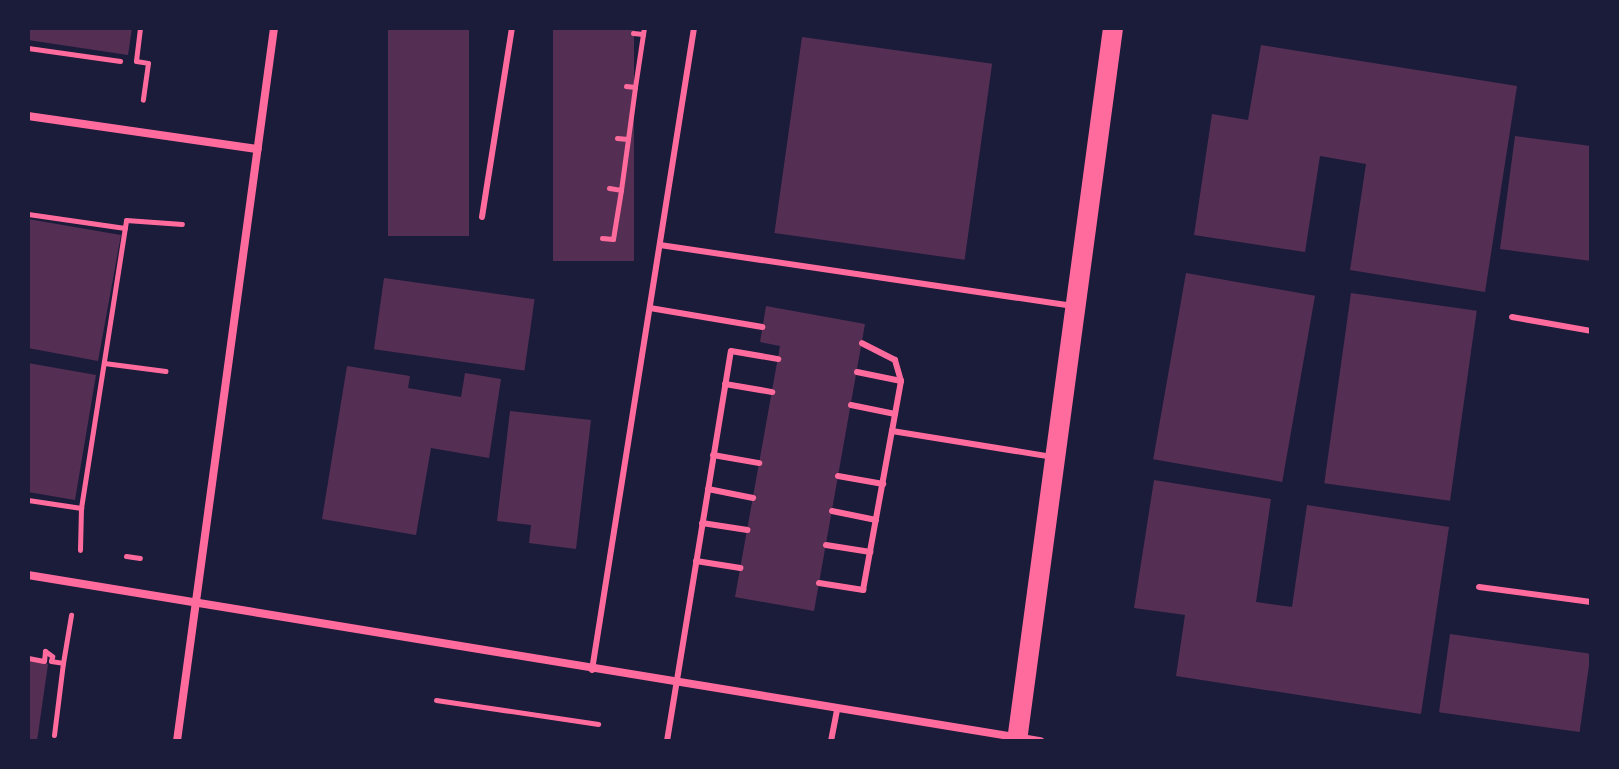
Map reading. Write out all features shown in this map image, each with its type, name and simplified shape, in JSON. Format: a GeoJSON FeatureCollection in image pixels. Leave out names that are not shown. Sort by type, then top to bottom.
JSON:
{"type":"FeatureCollection","features":[{"type":"Feature","properties":{"kind":"main road"},"geometry":{"type":"LineString","coordinates":[[1017,740],[1113,28]]}},
{"type":"Feature","properties":{"kind":"street"},"geometry":{"type":"LineString","coordinates":[[177,741],[274,28]]}},
{"type":"Feature","properties":{"kind":"street"},"geometry":{"type":"LineString","coordinates":[[28,116],[258,149]]}},
{"type":"Feature","properties":{"kind":"street"},"geometry":{"type":"LineString","coordinates":[[28,575],[195,606],[1017,740],[1040,741]]}},
{"type":"Feature","properties":{"kind":"lane"},"geometry":{"type":"LineString","coordinates":[[482,217],[512,28]]}},
{"type":"Feature","properties":{"kind":"lane"},"geometry":{"type":"LineString","coordinates":[[592,670],[694,28]]}},
{"type":"Feature","properties":{"kind":"lane"},"geometry":{"type":"LineString","coordinates":[[660,245],[1076,306]]}},
{"type":"Feature","properties":{"kind":"lane"},"geometry":{"type":"LineString","coordinates":[[650,308],[762,327]]}},
{"type":"Feature","properties":{"kind":"lane"},"geometry":{"type":"LineString","coordinates":[[1512,317],[1591,331]]}},
{"type":"Feature","properties":{"kind":"lane"},"geometry":{"type":"LineString","coordinates":[[819,583],[863,590],[883,484],[901,381],[895,360],[862,343]]}},
{"type":"Feature","properties":{"kind":"lane"},"geometry":{"type":"LineString","coordinates":[[667,741],[731,351],[778,359]]}},
{"type":"Feature","properties":{"kind":"lane"},"geometry":{"type":"LineString","coordinates":[[857,372],[901,381]]}},
{"type":"Feature","properties":{"kind":"lane"},"geometry":{"type":"LineString","coordinates":[[725,384],[772,392]]}},
{"type":"Feature","properties":{"kind":"lane"},"geometry":{"type":"LineString","coordinates":[[851,405],[895,414]]}},
{"type":"Feature","properties":{"kind":"lane"},"geometry":{"type":"LineString","coordinates":[[892,431],[1055,457]]}},
{"type":"Feature","properties":{"kind":"lane"},"geometry":{"type":"LineString","coordinates":[[713,455],[759,463]]}},
{"type":"Feature","properties":{"kind":"lane"},"geometry":{"type":"LineString","coordinates":[[838,476],[883,484]]}},
{"type":"Feature","properties":{"kind":"lane"},"geometry":{"type":"LineString","coordinates":[[708,489],[753,498]]}},
{"type":"Feature","properties":{"kind":"lane"},"geometry":{"type":"LineString","coordinates":[[832,511],[876,520]]}},
{"type":"Feature","properties":{"kind":"lane"},"geometry":{"type":"LineString","coordinates":[[702,523],[747,530]]}},
{"type":"Feature","properties":{"kind":"lane"},"geometry":{"type":"LineString","coordinates":[[826,545],[870,552]]}},
{"type":"Feature","properties":{"kind":"lane"},"geometry":{"type":"LineString","coordinates":[[696,561],[740,568]]}},
{"type":"Feature","properties":{"kind":"lane"},"geometry":{"type":"LineString","coordinates":[[1479,587],[1591,602]]}},
{"type":"Feature","properties":{"kind":"lane"},"geometry":{"type":"LineString","coordinates":[[831,741],[837,710]]}},
{"type":"Feature","properties":{"kind":"path"},"geometry":{"type":"LineString","coordinates":[[140,28],[136,61],[148,63],[141,115]]}},
{"type":"Feature","properties":{"kind":"path"},"geometry":{"type":"LineString","coordinates":[[602,238],[613,239],[621,190],[643,31],[633,33]]}},
{"type":"Feature","properties":{"kind":"path"},"geometry":{"type":"LineString","coordinates":[[28,48],[120,61]]}},
{"type":"Feature","properties":{"kind":"path"},"geometry":{"type":"LineString","coordinates":[[626,86],[635,87]]}},
{"type":"Feature","properties":{"kind":"path"},"geometry":{"type":"LineString","coordinates":[[617,138],[628,139]]}},
{"type":"Feature","properties":{"kind":"path"},"geometry":{"type":"LineString","coordinates":[[609,188],[621,190]]}},
{"type":"Feature","properties":{"kind":"path"},"geometry":{"type":"LineString","coordinates":[[28,214],[125,228]]}},
{"type":"Feature","properties":{"kind":"path"},"geometry":{"type":"LineString","coordinates":[[89,551],[76,549],[126,220],[182,224]]}},
{"type":"Feature","properties":{"kind":"path"},"geometry":{"type":"LineString","coordinates":[[104,363],[165,371]]}},
{"type":"Feature","properties":{"kind":"path"},"geometry":{"type":"LineString","coordinates":[[28,500],[81,508]]}},
{"type":"Feature","properties":{"kind":"path"},"geometry":{"type":"LineString","coordinates":[[115,554],[140,558]]}},
{"type":"Feature","properties":{"kind":"path"},"geometry":{"type":"LineString","coordinates":[[54,735],[70,614],[85,616]]}},
{"type":"Feature","properties":{"kind":"path"},"geometry":{"type":"LineString","coordinates":[[28,658],[44,661],[45,651],[52,656],[51,661],[63,663]]}},
{"type":"Feature","properties":{"kind":"path"},"geometry":{"type":"LineString","coordinates":[[436,700],[598,724]]}},
{"type":"Feature","properties":{"kind":"building"},"geometry":{"type":"Polygon","coordinates":[[[28,28],[132,28],[128,55],[28,40],[28,28]]]}},
{"type":"Feature","properties":{"kind":"building"},"geometry":{"type":"Polygon","coordinates":[[[388,28],[469,28],[469,236],[388,236],[388,28]]]}},
{"type":"Feature","properties":{"kind":"building"},"geometry":{"type":"Polygon","coordinates":[[[553,28],[634,28],[634,261],[553,261],[553,28]]]}},
{"type":"Feature","properties":{"kind":"building"},"geometry":{"type":"Polygon","coordinates":[[[802,37],[992,64],[965,260],[774,233],[802,37]]]}},
{"type":"Feature","properties":{"kind":"building"},"geometry":{"type":"Polygon","coordinates":[[[1261,45],[1517,86],[1485,292],[1350,270],[1366,164],[1320,156],[1305,252],[1194,235],[1212,114],[1248,120],[1261,45]]]}},
{"type":"Feature","properties":{"kind":"building"},"geometry":{"type":"Polygon","coordinates":[[[1515,136],[1591,146],[1591,261],[1500,249],[1515,136]]]}},
{"type":"Feature","properties":{"kind":"building"},"geometry":{"type":"Polygon","coordinates":[[[28,219],[121,235],[98,361],[28,348],[28,219]]]}},
{"type":"Feature","properties":{"kind":"building"},"geometry":{"type":"Polygon","coordinates":[[[1186,273],[1315,296],[1282,482],[1153,459],[1186,273]]]}},
{"type":"Feature","properties":{"kind":"building"},"geometry":{"type":"Polygon","coordinates":[[[384,278],[535,299],[525,370],[374,349],[384,278]]]}},
{"type":"Feature","properties":{"kind":"building"},"geometry":{"type":"Polygon","coordinates":[[[1351,293],[1477,311],[1450,501],[1324,483],[1351,293]]]}},
{"type":"Feature","properties":{"kind":"building"},"geometry":{"type":"Polygon","coordinates":[[[766,306],[865,324],[814,611],[735,597],[780,346],[760,342],[766,306]]]}},
{"type":"Feature","properties":{"kind":"building"},"geometry":{"type":"Polygon","coordinates":[[[28,363],[96,375],[75,500],[28,492],[28,363]]]}},
{"type":"Feature","properties":{"kind":"building"},"geometry":{"type":"Polygon","coordinates":[[[347,366],[410,376],[408,388],[461,397],[465,373],[501,379],[489,458],[431,448],[416,535],[322,519],[347,366]]]}},
{"type":"Feature","properties":{"kind":"building"},"geometry":{"type":"Polygon","coordinates":[[[510,411],[591,420],[576,549],[529,543],[531,525],[497,521],[510,411]]]}},
{"type":"Feature","properties":{"kind":"building"},"geometry":{"type":"Polygon","coordinates":[[[1154,480],[1271,499],[1256,602],[1292,607],[1307,505],[1449,527],[1421,714],[1176,676],[1185,615],[1134,608],[1154,480]]]}},
{"type":"Feature","properties":{"kind":"building"},"geometry":{"type":"Polygon","coordinates":[[[1450,634],[1591,654],[1580,732],[1439,712],[1450,634]]]}},
{"type":"Feature","properties":{"kind":"building"},"geometry":{"type":"Polygon","coordinates":[[[28,661],[48,664],[37,741],[28,741],[28,661]]]}}]}
